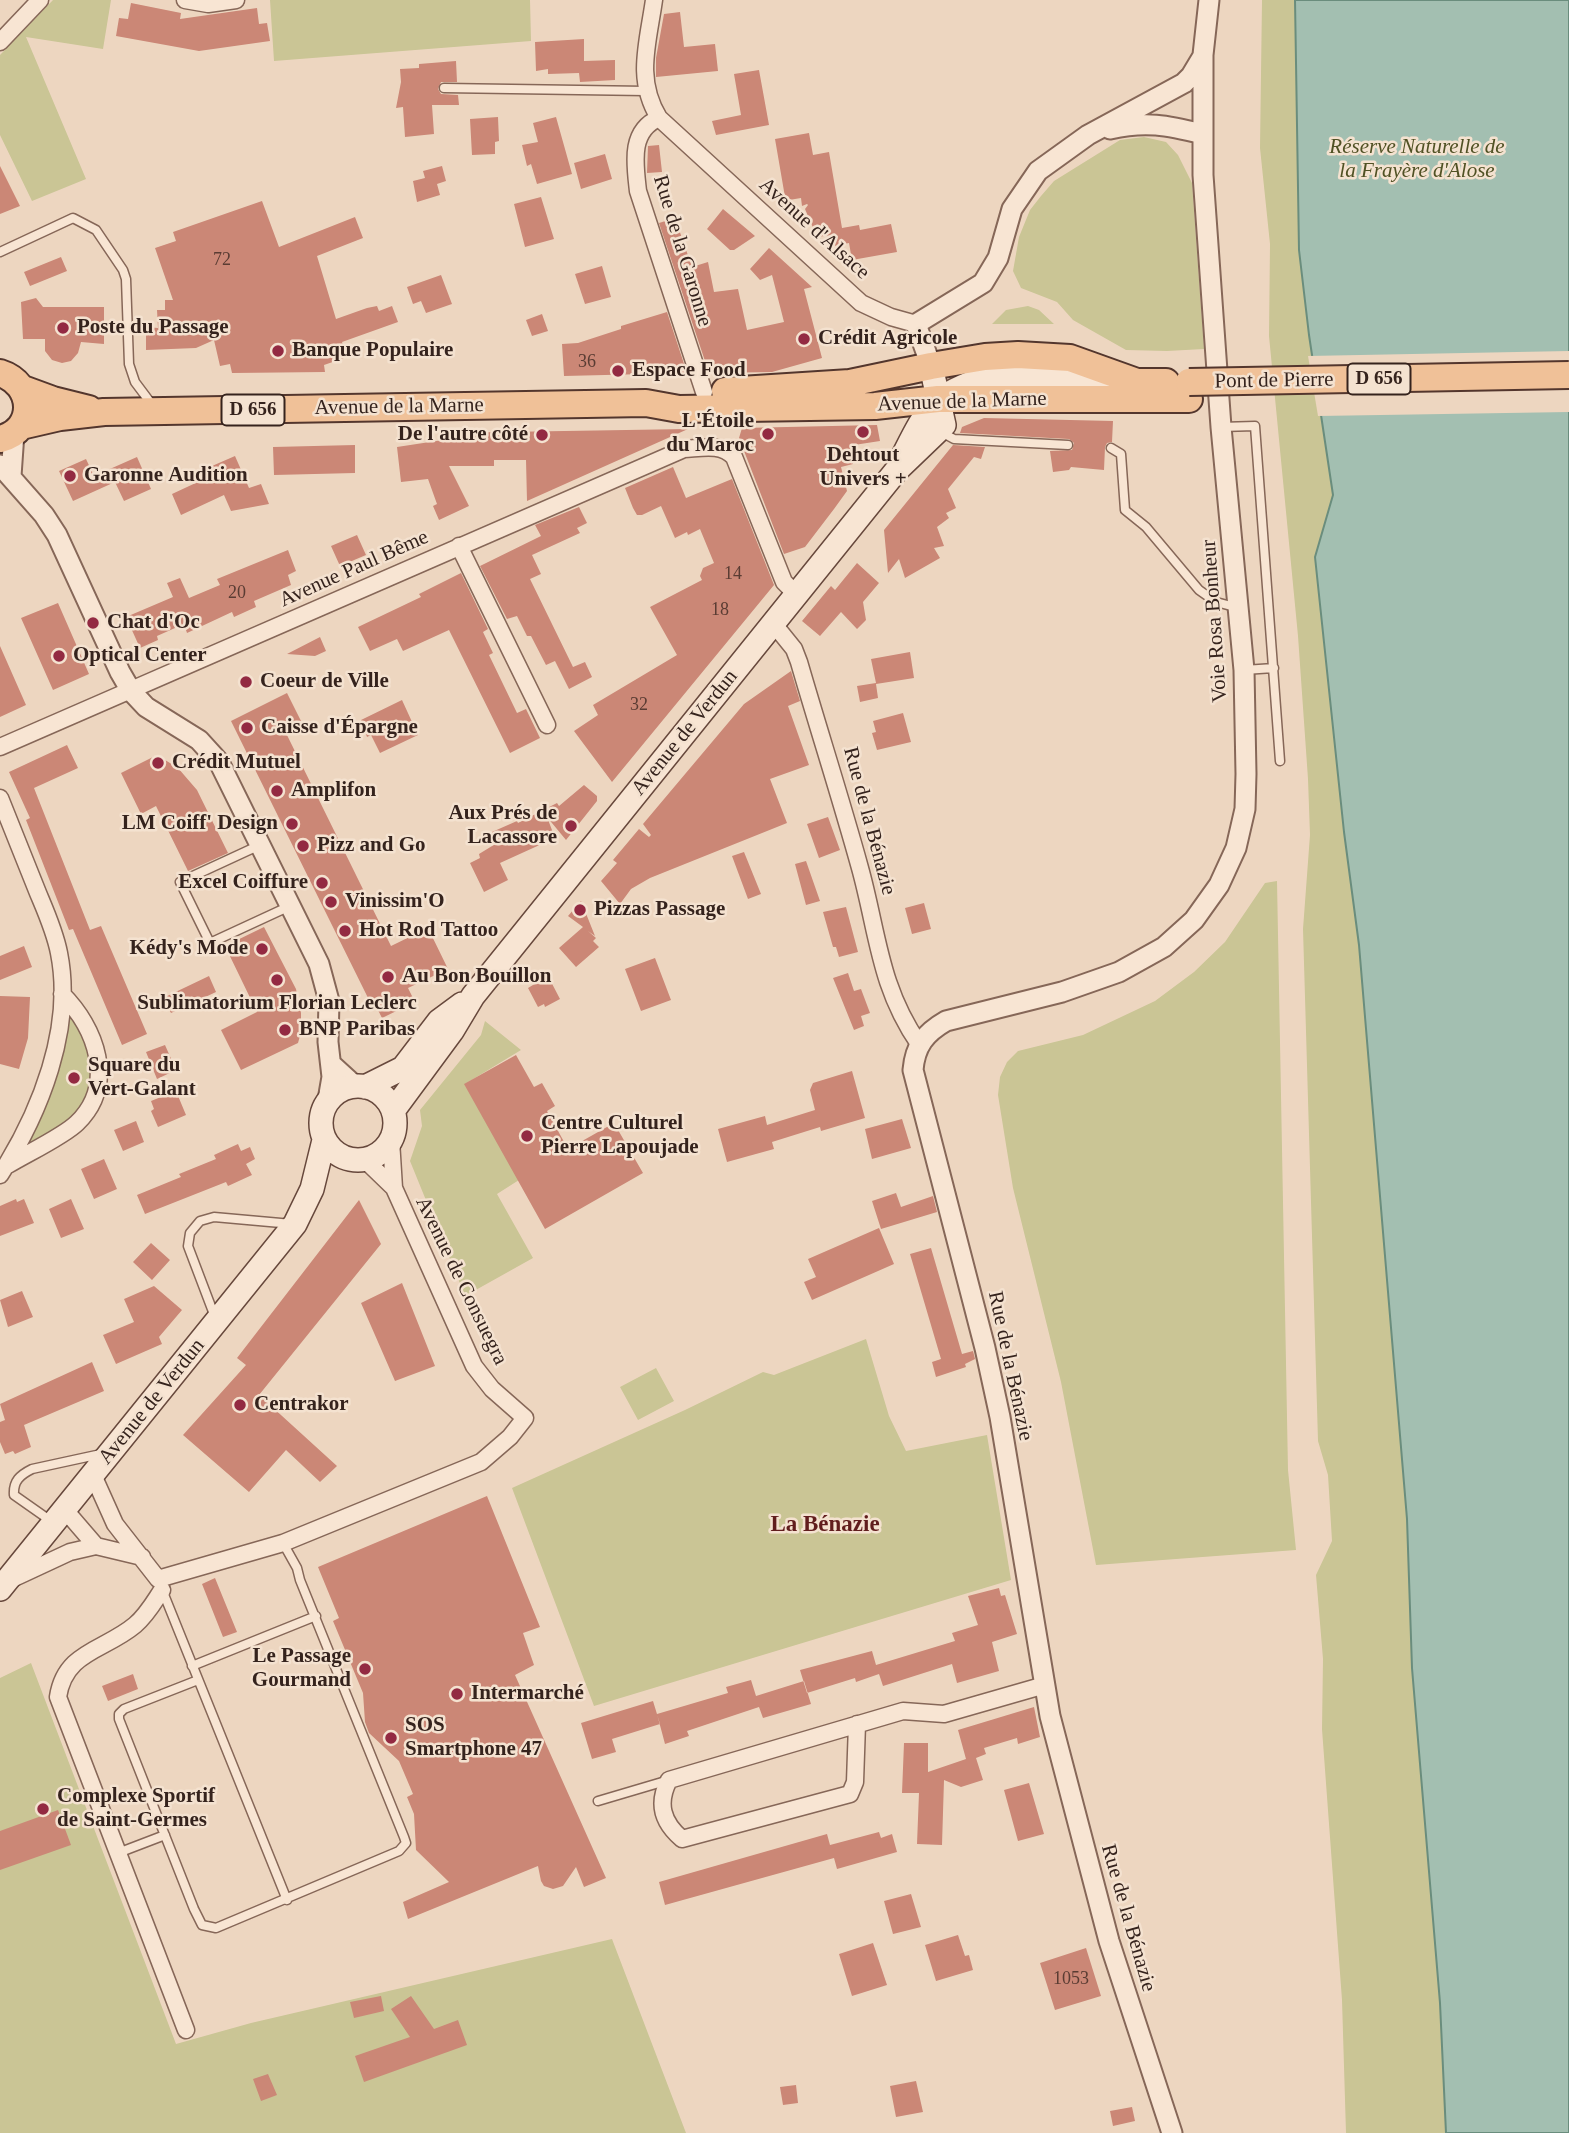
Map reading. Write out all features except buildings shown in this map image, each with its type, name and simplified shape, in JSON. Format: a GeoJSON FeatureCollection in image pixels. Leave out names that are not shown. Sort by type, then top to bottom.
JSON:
{"type":"FeatureCollection","features":[{"type":"Feature","properties":{"kind":"main road","name":"Avenue de la Marne"},"geometry":{"type":"LineString","coordinates":[[652,403],[679,392],[850,383],[985,357],[1070,358],[1137,382],[1189,390]]}},
{"type":"Feature","properties":{"kind":"main road"},"geometry":{"type":"LineString","coordinates":[[932,366],[944,425],[939,431]]}},
{"type":"Feature","properties":{"kind":"main road","name":"Pont de Pierre"},"geometry":{"type":"LineString","coordinates":[[1189,390],[1569,375]]}},
{"type":"Feature","properties":{"kind":"main road","name":"Avenue de la Marne"},"geometry":{"type":"LineString","coordinates":[[6,377],[53,400],[104,412]]}},
{"type":"Feature","properties":{"kind":"main road"},"geometry":{"type":"LineString","coordinates":[[6,377],[27,402],[26,415],[12,433]]}},
{"type":"Feature","properties":{"kind":"main road"},"geometry":{"type":"LineString","coordinates":[[938,399],[986,378],[1137,382]]}},
{"type":"Feature","properties":{"kind":"main road","name":"Avenue de la Marne"},"geometry":{"type":"LineString","coordinates":[[12,433],[60,418],[104,412],[652,403],[679,409],[875,406],[938,399],[1189,390]]}},
{"type":"Feature","properties":{"kind":"main road","name":"Pont de Pierre"},"geometry":{"type":"LineString","coordinates":[[1189,390],[1569,392]]}},
{"type":"Feature","properties":{"kind":"main road","name":"Avenue de Verdun"},"geometry":{"type":"LineString","coordinates":[[896,471],[919,424],[938,399]]}},
{"type":"Feature","properties":{"kind":"main road","name":"Avenue de Verdun"},"geometry":{"type":"LineString","coordinates":[[393,1111],[452,1031],[473,996],[896,471],[939,431]]}},
{"type":"Feature","properties":{"kind":"main road","name":"Avenue de Verdun"},"geometry":{"type":"LineString","coordinates":[[360,1086],[403,1068],[439,1021],[473,996]]}},
{"type":"Feature","properties":{"kind":"main road"},"geometry":{"type":"LineString","coordinates":[[360,1086],[377,1091],[387,1100],[393,1111],[394,1131],[391,1140],[380,1153],[358,1160],[336,1153],[324,1140],[321,1119],[328,1100],[345,1088],[360,1086]]}},
{"type":"Feature","properties":{"kind":"main road","name":"Avenue de Verdun"},"geometry":{"type":"LineString","coordinates":[[298,1218],[318,1170],[324,1140]]}},
{"type":"Feature","properties":{"kind":"main road","name":"Avenue de Verdun"},"geometry":{"type":"LineString","coordinates":[[3,1586],[333,1176],[358,1160]]}},
{"type":"Feature","properties":{"kind":"street"},"geometry":{"type":"LineString","coordinates":[[0,42],[40,0]]}},
{"type":"Feature","properties":{"kind":"street"},"geometry":{"type":"LineString","coordinates":[[185,0],[208,4],[236,0]]}},
{"type":"Feature","properties":{"kind":"street"},"geometry":{"type":"LineString","coordinates":[[654,0],[643,75],[650,103],[659,118]]}},
{"type":"Feature","properties":{"kind":"street","name":"Voie Rosa Bonheur"},"geometry":{"type":"LineString","coordinates":[[919,1044],[930,1031],[946,1021],[1062,992],[1119,972],[1164,947],[1194,920],[1219,885],[1236,848],[1245,809],[1247,774],[1244,670],[1221,427],[1202,134],[1203,55],[1209,0]]}},
{"type":"Feature","properties":{"kind":"street"},"geometry":{"type":"LineString","coordinates":[[932,366],[916,324],[983,283],[998,258],[1012,209],[1038,171],[1088,135],[1172,91],[1191,76],[1203,55]]}},
{"type":"Feature","properties":{"kind":"street","name":"Avenue d'Alsace"},"geometry":{"type":"LineString","coordinates":[[659,118],[861,303],[891,317],[916,324]]}},
{"type":"Feature","properties":{"kind":"street","name":"Rue de la Garonne"},"geometry":{"type":"LineString","coordinates":[[659,118],[643,129],[636,144],[638,191],[705,392]]}},
{"type":"Feature","properties":{"kind":"street"},"geometry":{"type":"LineString","coordinates":[[1088,135],[1123,126],[1158,123],[1202,134]]}},
{"type":"Feature","properties":{"kind":"street"},"geometry":{"type":"LineString","coordinates":[[12,433],[6,471],[44,515],[57,535],[131,691],[146,707],[186,730],[219,762],[290,905],[325,982],[329,1001],[328,1042],[332,1065],[328,1100]]}},
{"type":"Feature","properties":{"kind":"street","name":"Avenue Paul Bême"},"geometry":{"type":"LineString","coordinates":[[0,747],[684,449],[718,447],[729,451],[739,468],[784,582],[796,594]]}},
{"type":"Feature","properties":{"kind":"street"},"geometry":{"type":"LineString","coordinates":[[459,546],[547,725]]}},
{"type":"Feature","properties":{"kind":"street","name":"Rue de la Bénazie"},"geometry":{"type":"LineString","coordinates":[[773,623],[794,649],[799,663],[861,872],[881,963],[903,1020],[919,1044],[913,1070],[985,1348],[1050,1716],[1109,1941],[1172,2133]]}},
{"type":"Feature","properties":{"kind":"street"},"geometry":{"type":"LineString","coordinates":[[0,798],[54,932],[62,970],[57,1041],[51,1065],[30,1120],[3,1171]]}},
{"type":"Feature","properties":{"kind":"street"},"geometry":{"type":"LineString","coordinates":[[3,1171],[76,1124],[91,1106],[97,1092],[99,1055],[78,1009],[62,994]]}},
{"type":"Feature","properties":{"kind":"street"},"geometry":{"type":"LineString","coordinates":[[332,1065],[360,1086]]}},
{"type":"Feature","properties":{"kind":"street","name":"Avenue de Consuegra"},"geometry":{"type":"LineString","coordinates":[[283,1543],[481,1462],[526,1419],[492,1389],[474,1366],[394,1188],[391,1140]]}},
{"type":"Feature","properties":{"kind":"street","name":"Avenue de Consuegra"},"geometry":{"type":"LineString","coordinates":[[358,1160],[394,1188]]}},
{"type":"Feature","properties":{"kind":"street"},"geometry":{"type":"LineString","coordinates":[[93,1475],[115,1524],[142,1557],[160,1585]]}},
{"type":"Feature","properties":{"kind":"street"},"geometry":{"type":"LineString","coordinates":[[59,1516],[96,1546],[142,1557]]}},
{"type":"Feature","properties":{"kind":"street"},"geometry":{"type":"LineString","coordinates":[[186,2029],[58,1697],[60,1685],[64,1674],[78,1658],[135,1625],[148,1612],[160,1585],[283,1543]]}},
{"type":"Feature","properties":{"kind":"street"},"geometry":{"type":"LineString","coordinates":[[3,1586],[70,1552],[96,1546]]}},
{"type":"Feature","properties":{"kind":"street"},"geometry":{"type":"LineString","coordinates":[[856,1724],[855,1782],[850,1794],[682,1839],[672,1831],[666,1821],[662,1809],[663,1791],[669,1780],[856,1724],[903,1711],[944,1714],[1045,1685]]}},
{"type":"Feature","properties":{"kind":"lane"},"geometry":{"type":"LineString","coordinates":[[443,88],[646,91]]}},
{"type":"Feature","properties":{"kind":"lane"},"geometry":{"type":"LineString","coordinates":[[0,252],[73,218],[96,230],[123,270],[126,279],[129,364],[135,382],[156,411]]}},
{"type":"Feature","properties":{"kind":"lane"},"geometry":{"type":"LineString","coordinates":[[1221,427],[1255,426],[1280,761]]}},
{"type":"Feature","properties":{"kind":"lane"},"geometry":{"type":"LineString","coordinates":[[939,431],[954,439],[1068,445]]}},
{"type":"Feature","properties":{"kind":"lane"},"geometry":{"type":"LineString","coordinates":[[1111,448],[1121,454],[1125,510],[1146,527],[1199,590],[1216,602],[1238,608]]}},
{"type":"Feature","properties":{"kind":"lane"},"geometry":{"type":"LineString","coordinates":[[1244,670],[1274,668]]}},
{"type":"Feature","properties":{"kind":"lane"},"geometry":{"type":"LineString","coordinates":[[260,845],[180,882],[210,943],[290,905]]}},
{"type":"Feature","properties":{"kind":"lane"},"geometry":{"type":"LineString","coordinates":[[217,1321],[188,1245],[190,1233],[200,1221],[214,1217],[298,1218]]}},
{"type":"Feature","properties":{"kind":"lane"},"geometry":{"type":"LineString","coordinates":[[59,1516],[14,1494],[16,1480],[32,1469],[112,1451]]}},
{"type":"Feature","properties":{"kind":"lane"},"geometry":{"type":"LineString","coordinates":[[198,1679],[124,1709],[119,1714],[202,1925],[216,1928],[399,1852],[406,1843],[297,1568],[283,1543]]}},
{"type":"Feature","properties":{"kind":"lane"},"geometry":{"type":"LineString","coordinates":[[160,1585],[287,1900]]}},
{"type":"Feature","properties":{"kind":"lane"},"geometry":{"type":"LineString","coordinates":[[192,1666],[316,1616]]}},
{"type":"Feature","properties":{"kind":"lane"},"geometry":{"type":"LineString","coordinates":[[598,1801],[669,1780]]}},
{"type":"Feature","properties":{"kind":"lane"},"geometry":{"type":"LineString","coordinates":[[118,1853],[165,1835]]}},
{"type":"Feature","properties":{"kind":"green space"},"geometry":{"type":"Polygon","coordinates":[[[53,0],[111,0],[103,49],[26,37],[86,179],[32,201],[0,135],[0,55],[53,0]]]}},
{"type":"Feature","properties":{"kind":"green space"},"geometry":{"type":"Polygon","coordinates":[[[270,0],[530,0],[531,41],[274,61],[270,0]]]}},
{"type":"Feature","properties":{"kind":"green space","name":"Réserve Naturelle de la Frayère d'Alose"},"geometry":{"type":"Polygon","coordinates":[[[1262,0],[1569,0],[1569,2133],[1346,2133],[1342,2000],[1322,1729],[1323,1659],[1316,1575],[1332,1541],[1328,1475],[1318,1441],[1303,929],[1310,835],[1308,779],[1298,636],[1269,336],[1270,244],[1260,148],[1262,0]]]}},
{"type":"Feature","properties":{"kind":"green space"},"geometry":{"type":"Polygon","coordinates":[[[1144,137],[1166,142],[1178,155],[1192,183],[1204,349],[1126,350],[1073,320],[1057,302],[1021,288],[1013,271],[1019,237],[1030,210],[1054,181],[1120,140],[1144,137]]]}},
{"type":"Feature","properties":{"kind":"green space"},"geometry":{"type":"Polygon","coordinates":[[[1028,306],[1039,310],[1054,324],[992,324],[1006,310],[1028,306]]]}},
{"type":"Feature","properties":{"kind":"green space"},"geometry":{"type":"Polygon","coordinates":[[[1277,881],[1288,1470],[1296,1550],[1096,1565],[1061,1382],[1013,1188],[998,1095],[1000,1077],[1007,1062],[1018,1051],[1083,1035],[1155,1001],[1194,972],[1225,942],[1265,883],[1277,881]]]}},
{"type":"Feature","properties":{"kind":"green space","name":"Square du Vert-Galant"},"geometry":{"type":"Polygon","coordinates":[[[72,1012],[94,1062],[93,1083],[76,1116],[27,1145],[25,1143],[66,1013],[72,1012]]]}},
{"type":"Feature","properties":{"kind":"green space"},"geometry":{"type":"Polygon","coordinates":[[[485,1021],[521,1050],[465,1084],[519,1180],[497,1194],[533,1258],[465,1296],[410,1161],[422,1126],[420,1110],[481,1035],[485,1021]]]}},
{"type":"Feature","properties":{"kind":"green space"},"geometry":{"type":"Polygon","coordinates":[[[866,1339],[889,1416],[906,1451],[987,1435],[1011,1580],[594,1706],[512,1488],[763,1372],[774,1375],[866,1339]]]}},
{"type":"Feature","properties":{"kind":"green space"},"geometry":{"type":"Polygon","coordinates":[[[656,1368],[674,1401],[638,1420],[620,1387],[656,1368]]]}},
{"type":"Feature","properties":{"kind":"green space","name":"Complexe Sportif de Saint-Germes"},"geometry":{"type":"Polygon","coordinates":[[[31,1663],[176,2044],[251,2023],[612,1939],[686,2133],[0,2133],[0,1678],[31,1663]]]}},
{"type":"Feature","properties":{"kind":"shaded area","name":"Réserve Naturelle de la Frayère d'Alose"},"geometry":{"type":"Polygon","coordinates":[[[1295,0],[1569,0],[1569,2133],[1446,2133],[1440,2003],[1412,1668],[1407,1519],[1359,945],[1344,832],[1315,557],[1333,495],[1299,250],[1295,0]]]}},
{"type":"Feature","properties":{"kind":"pier"},"geometry":{"type":"Polygon","coordinates":[[[1569,351],[1569,412],[1318,416],[1308,356],[1569,351]]]}},
{"type":"Feature","properties":{"kind":"place","name":"Poste du Passage"},"geometry":{"type":"Point","coordinates":[63,328]}},
{"type":"Feature","properties":{"kind":"place","name":"Crédit Agricole"},"geometry":{"type":"Point","coordinates":[804,339]}},
{"type":"Feature","properties":{"kind":"place","name":"Banque Populaire"},"geometry":{"type":"Point","coordinates":[278,351]}},
{"type":"Feature","properties":{"kind":"place","name":"Espace Food"},"geometry":{"type":"Point","coordinates":[618,371]}},
{"type":"Feature","properties":{"kind":"place","name":"Dehtout Univers +"},"geometry":{"type":"Point","coordinates":[863,432]}},
{"type":"Feature","properties":{"kind":"place","name":"L'Étoile du Maroc"},"geometry":{"type":"Point","coordinates":[768,434]}},
{"type":"Feature","properties":{"kind":"place","name":"De l'autre côté"},"geometry":{"type":"Point","coordinates":[542,435]}},
{"type":"Feature","properties":{"kind":"place","name":"Garonne Audition"},"geometry":{"type":"Point","coordinates":[70,476]}},
{"type":"Feature","properties":{"kind":"place","name":"Chat d'Oc"},"geometry":{"type":"Point","coordinates":[93,623]}},
{"type":"Feature","properties":{"kind":"place","name":"Optical Center"},"geometry":{"type":"Point","coordinates":[59,656]}},
{"type":"Feature","properties":{"kind":"place","name":"Coeur de Ville"},"geometry":{"type":"Point","coordinates":[246,682]}},
{"type":"Feature","properties":{"kind":"place","name":"Caisse d'Épargne"},"geometry":{"type":"Point","coordinates":[247,728]}},
{"type":"Feature","properties":{"kind":"place","name":"Crédit Mutuel"},"geometry":{"type":"Point","coordinates":[158,763]}},
{"type":"Feature","properties":{"kind":"place","name":"Amplifon"},"geometry":{"type":"Point","coordinates":[277,791]}},
{"type":"Feature","properties":{"kind":"place","name":"LM Coiff' Design"},"geometry":{"type":"Point","coordinates":[292,824]}},
{"type":"Feature","properties":{"kind":"place","name":"Aux Prés de Lacassore"},"geometry":{"type":"Point","coordinates":[571,826]}},
{"type":"Feature","properties":{"kind":"place","name":"Pizz and Go"},"geometry":{"type":"Point","coordinates":[303,846]}},
{"type":"Feature","properties":{"kind":"place","name":"Excel Coiffure"},"geometry":{"type":"Point","coordinates":[322,883]}},
{"type":"Feature","properties":{"kind":"place","name":"Vinissim'O"},"geometry":{"type":"Point","coordinates":[331,902]}},
{"type":"Feature","properties":{"kind":"place","name":"Pizzas Passage"},"geometry":{"type":"Point","coordinates":[580,910]}},
{"type":"Feature","properties":{"kind":"place","name":"Hot Rod Tattoo"},"geometry":{"type":"Point","coordinates":[345,931]}},
{"type":"Feature","properties":{"kind":"place","name":"Kédy's Mode"},"geometry":{"type":"Point","coordinates":[262,949]}},
{"type":"Feature","properties":{"kind":"place","name":"Au Bon Bouillon"},"geometry":{"type":"Point","coordinates":[388,977]}},
{"type":"Feature","properties":{"kind":"place","name":"Sublimatorium Florian Leclerc"},"geometry":{"type":"Point","coordinates":[277,980]}},
{"type":"Feature","properties":{"kind":"place","name":"BNP Paribas"},"geometry":{"type":"Point","coordinates":[285,1030]}},
{"type":"Feature","properties":{"kind":"place","name":"Square du Vert-Galant"},"geometry":{"type":"Point","coordinates":[74,1078]}},
{"type":"Feature","properties":{"kind":"place","name":"Centre Culturel Pierre Lapoujade"},"geometry":{"type":"Point","coordinates":[527,1136]}},
{"type":"Feature","properties":{"kind":"place","name":"Centrakor"},"geometry":{"type":"Point","coordinates":[240,1405]}},
{"type":"Feature","properties":{"kind":"place","name":"Le Passage Gourmand"},"geometry":{"type":"Point","coordinates":[365,1669]}},
{"type":"Feature","properties":{"kind":"place","name":"Intermarché"},"geometry":{"type":"Point","coordinates":[457,1694]}},
{"type":"Feature","properties":{"kind":"place","name":"SOS Smartphone 47"},"geometry":{"type":"Point","coordinates":[391,1738]}},
{"type":"Feature","properties":{"kind":"place","name":"Complexe Sportif de Saint-Germes"},"geometry":{"type":"Point","coordinates":[43,1809]}},
{"type":"Feature","properties":{"kind":"district","name":"La Bénazie"},"geometry":{"type":"Point","coordinates":[825,1525]}}]}
